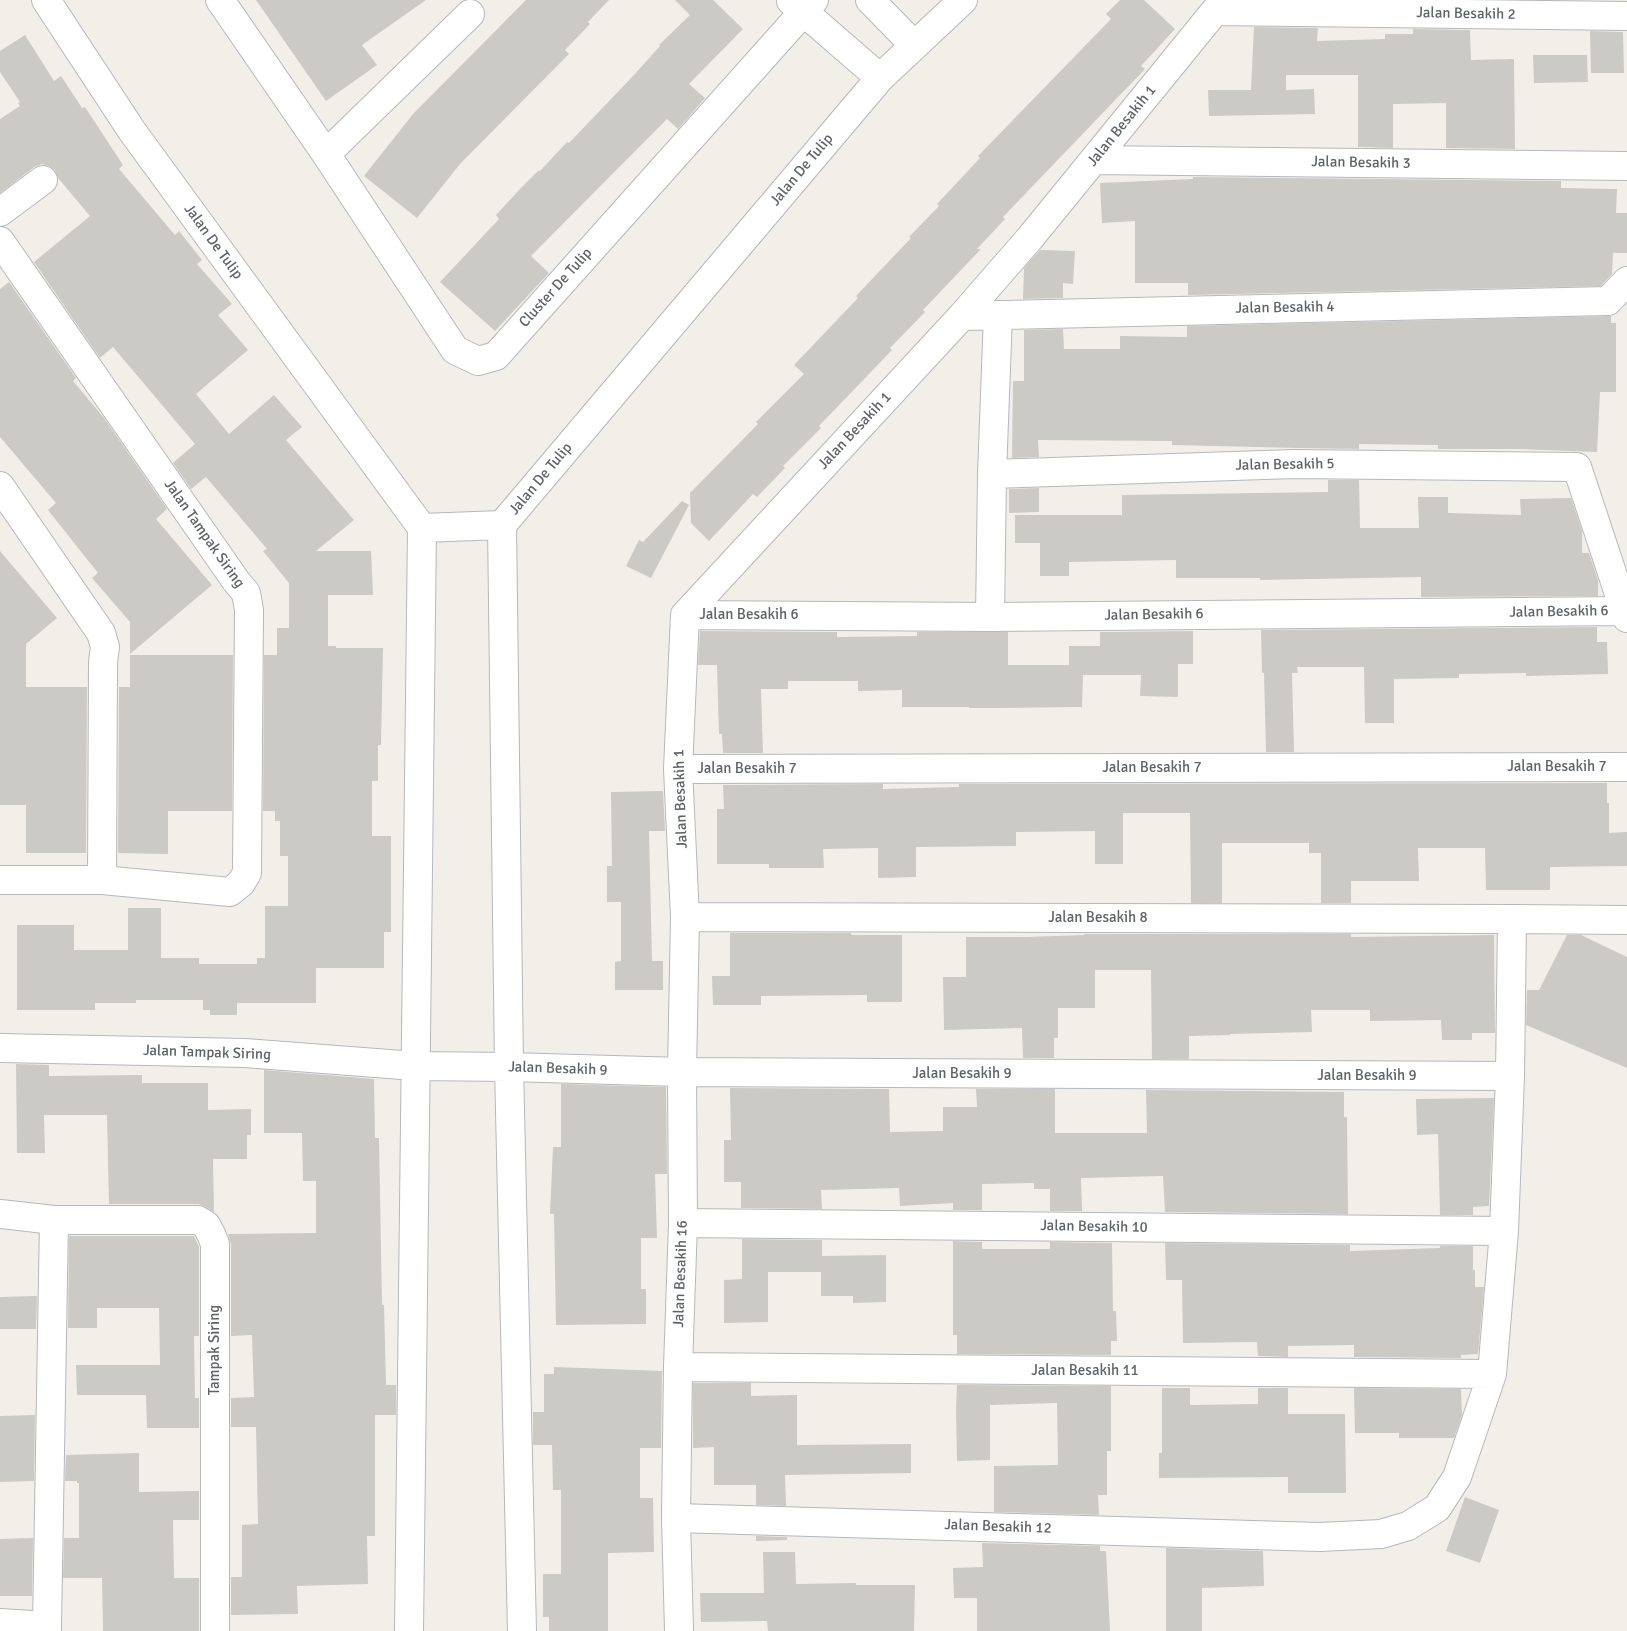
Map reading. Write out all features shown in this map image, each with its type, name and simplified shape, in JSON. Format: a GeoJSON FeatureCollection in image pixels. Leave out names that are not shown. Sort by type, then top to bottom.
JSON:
{"type":"FeatureCollection","features":[{"type":"Feature","properties":{"kind":"street","name":"Jalan De Tulip"},"geometry":{"type":"LineString","coordinates":[[46,0],[132,131],[422,528],[502,525],[880,78],[964,0]]}},
{"type":"Feature","properties":{"kind":"street","name":"Cluster De Tulip"},"geometry":{"type":"LineString","coordinates":[[220,0],[326,154],[455,350],[478,361],[496,356],[802,4],[880,78]]}},
{"type":"Feature","properties":{"kind":"street"},"geometry":{"type":"LineString","coordinates":[[870,0],[914,46]]}},
{"type":"Feature","properties":{"kind":"street"},"geometry":{"type":"LineString","coordinates":[[326,154],[471,5]]}},
{"type":"Feature","properties":{"kind":"street","name":"Jalan Besakih 2"},"geometry":{"type":"LineString","coordinates":[[1214,6],[1627,16]]}},
{"type":"Feature","properties":{"kind":"street","name":"Jalan Besakih 1"},"geometry":{"type":"LineString","coordinates":[[685,917],[678,769],[684,614],[962,316],[1030,238],[1094,160],[1214,6]]}},
{"type":"Feature","properties":{"kind":"street","name":"Jalan Besakih 3"},"geometry":{"type":"LineString","coordinates":[[1094,160],[1627,166]]}},
{"type":"Feature","properties":{"kind":"street"},"geometry":{"type":"LineString","coordinates":[[0,212],[43,180]]}},
{"type":"Feature","properties":{"kind":"street","name":"Jalan Tampak Siring"},"geometry":{"type":"LineString","coordinates":[[0,242],[246,594],[249,610],[247,873],[241,883],[230,892],[102,880],[0,880]]}},
{"type":"Feature","properties":{"kind":"street","name":"Jalan Besakih 4"},"geometry":{"type":"LineString","coordinates":[[962,316],[1608,301],[1627,281]]}},
{"type":"Feature","properties":{"kind":"street"},"geometry":{"type":"LineString","coordinates":[[990,617],[992,474],[998,315]]}},
{"type":"Feature","properties":{"kind":"street","name":"Jalan Besakih 5"},"geometry":{"type":"LineString","coordinates":[[992,474],[1294,464],[1577,467],[1626,614]]}},
{"type":"Feature","properties":{"kind":"street"},"geometry":{"type":"LineString","coordinates":[[0,486],[101,633],[105,647],[103,672],[102,880]]}},
{"type":"Feature","properties":{"kind":"street"},"geometry":{"type":"LineString","coordinates":[[502,525],[509,1067],[522,1631]]}},
{"type":"Feature","properties":{"kind":"street"},"geometry":{"type":"LineString","coordinates":[[409,1631],[422,528]]}},
{"type":"Feature","properties":{"kind":"street","name":"Jalan Besakih 6"},"geometry":{"type":"LineString","coordinates":[[684,614],[990,617],[1626,614]]}},
{"type":"Feature","properties":{"kind":"street","name":"Jalan Besakih 7"},"geometry":{"type":"LineString","coordinates":[[678,769],[1627,767]]}},
{"type":"Feature","properties":{"kind":"street","name":"Jalan Besakih 8"},"geometry":{"type":"LineString","coordinates":[[685,917],[1627,920]]}},
{"type":"Feature","properties":{"kind":"street","name":"Jalan Besakih 16"},"geometry":{"type":"LineString","coordinates":[[679,1631],[676,1518],[678,1367],[683,1223],[682,1072],[685,917]]}},
{"type":"Feature","properties":{"kind":"street","name":"Jalan Besakih 12"},"geometry":{"type":"LineString","coordinates":[[676,1518],[1320,1537],[1381,1534],[1408,1526],[1437,1508],[1457,1477],[1492,1374],[1504,1231],[1510,1076],[1512,919]]}},
{"type":"Feature","properties":{"kind":"street","name":"Jalan Tampak Siring"},"geometry":{"type":"LineString","coordinates":[[0,1048],[245,1053],[415,1066]]}},
{"type":"Feature","properties":{"kind":"street","name":"Jalan Besakih 9"},"geometry":{"type":"LineString","coordinates":[[415,1066],[682,1072],[1510,1076]]}},
{"type":"Feature","properties":{"kind":"street","name":"Tampak Siring"},"geometry":{"type":"LineString","coordinates":[[0,1214],[54,1220],[198,1220],[206,1225],[211,1234],[215,1244],[215,1631]]}},
{"type":"Feature","properties":{"kind":"street"},"geometry":{"type":"LineString","coordinates":[[0,1624],[47,1629],[54,1220]]}},
{"type":"Feature","properties":{"kind":"street","name":"Jalan Besakih 10"},"geometry":{"type":"LineString","coordinates":[[683,1223],[1504,1231]]}},
{"type":"Feature","properties":{"kind":"street","name":"Jalan Besakih 11"},"geometry":{"type":"LineString","coordinates":[[678,1367],[1492,1374]]}},
{"type":"Feature","properties":{"kind":"building"},"geometry":{"type":"Polygon","coordinates":[[[256,0],[426,0],[362,45],[377,65],[326,101],[256,0]]]}},
{"type":"Feature","properties":{"kind":"building"},"geometry":{"type":"Polygon","coordinates":[[[526,0],[609,0],[588,22],[590,24],[565,50],[569,54],[460,164],[417,218],[364,176],[413,114],[526,0]]]}},
{"type":"Feature","properties":{"kind":"building"},"geometry":{"type":"Polygon","coordinates":[[[675,0],[713,0],[743,29],[689,84],[705,98],[678,129],[667,119],[531,256],[549,273],[495,331],[440,282],[499,219],[496,215],[520,189],[567,142],[569,143],[633,76],[659,45],[690,15],[675,0]]]}},
{"type":"Feature","properties":{"kind":"building"},"geometry":{"type":"Polygon","coordinates":[[[1120,0],[1144,0],[1175,29],[1141,66],[1145,69],[1003,217],[1005,219],[977,249],[981,249],[923,310],[925,312],[890,348],[892,350],[819,426],[821,428],[783,466],[785,468],[757,497],[753,494],[709,541],[691,523],[690,493],[804,374],[794,365],[858,298],[856,296],[911,238],[909,237],[939,206],[937,204],[980,158],[978,156],[1111,19],[1106,14],[1120,0]]]}},
{"type":"Feature","properties":{"kind":"building"},"geometry":{"type":"Polygon","coordinates":[[[1254,27],[1318,28],[1317,41],[1385,39],[1385,34],[1413,34],[1413,29],[1470,30],[1471,60],[1514,59],[1515,149],[1446,148],[1446,103],[1393,104],[1393,148],[1358,147],[1358,75],[1286,75],[1286,90],[1314,89],[1315,114],[1209,116],[1208,90],[1251,90],[1254,27]]]}},
{"type":"Feature","properties":{"kind":"building"},"geometry":{"type":"Polygon","coordinates":[[[1590,31],[1623,32],[1624,73],[1591,73],[1590,31]]]}},
{"type":"Feature","properties":{"kind":"building"},"geometry":{"type":"Polygon","coordinates":[[[25,35],[54,81],[61,76],[82,108],[85,107],[123,165],[119,169],[175,235],[179,231],[202,260],[197,264],[232,304],[218,315],[248,350],[196,394],[229,434],[274,395],[302,427],[286,440],[354,520],[316,551],[371,551],[373,595],[328,595],[328,646],[336,646],[336,648],[383,648],[381,745],[378,745],[378,781],[372,781],[372,836],[391,836],[391,932],[384,932],[384,968],[316,968],[316,1003],[237,1003],[237,1015],[210,1015],[210,1010],[203,1010],[203,1000],[136,1000],[136,1003],[95,1003],[95,1010],[17,1010],[17,925],[74,925],[74,950],[128,950],[128,908],[161,908],[161,958],[199,958],[199,964],[257,964],[257,958],[265,958],[265,906],[288,906],[288,856],[280,856],[280,821],[275,821],[275,811],[263,811],[264,655],[277,655],[277,628],[289,628],[289,583],[263,551],[267,549],[206,477],[191,489],[173,463],[195,444],[113,347],[100,358],[34,262],[90,216],[58,178],[55,170],[42,164],[34,167],[0,193],[0,119],[20,106],[18,103],[20,102],[0,72],[0,51],[25,35]]]}},
{"type":"Feature","properties":{"kind":"building"},"geometry":{"type":"Polygon","coordinates":[[[1533,55],[1587,55],[1588,82],[1534,83],[1533,55]]]}},
{"type":"Feature","properties":{"kind":"building"},"geometry":{"type":"Polygon","coordinates":[[[1193,177],[1561,181],[1561,188],[1617,189],[1616,213],[1627,213],[1627,253],[1613,253],[1612,274],[1601,286],[1188,295],[1188,283],[1135,283],[1135,221],[1102,223],[1100,183],[1193,179],[1193,177]]]}},
{"type":"Feature","properties":{"kind":"building"},"geometry":{"type":"Polygon","coordinates":[[[1040,250],[1075,251],[1073,284],[1063,283],[1063,298],[1023,299],[1024,268],[1040,250]]]}},
{"type":"Feature","properties":{"kind":"building"},"geometry":{"type":"Polygon","coordinates":[[[9,282],[76,378],[73,381],[104,418],[167,509],[156,519],[212,585],[130,654],[130,622],[92,578],[98,573],[48,510],[56,503],[0,437],[0,289],[9,282]]]}},
{"type":"Feature","properties":{"kind":"building"},"geometry":{"type":"Polygon","coordinates":[[[1611,316],[1611,323],[1616,323],[1616,392],[1600,392],[1597,452],[1438,449],[1438,445],[1359,444],[1359,449],[1172,445],[1172,441],[1038,440],[1039,457],[1012,458],[1013,381],[1024,381],[1024,330],[1063,329],[1064,349],[1120,349],[1120,336],[1187,337],[1187,326],[1611,316]]]}},
{"type":"Feature","properties":{"kind":"building"},"geometry":{"type":"Polygon","coordinates":[[[1328,480],[1359,480],[1360,528],[1419,528],[1418,497],[1448,497],[1448,513],[1521,515],[1520,499],[1571,498],[1582,531],[1582,553],[1589,553],[1598,580],[1598,596],[1421,597],[1421,577],[1260,580],[1260,578],[1176,578],[1176,560],[1069,562],[1069,576],[1040,576],[1040,543],[1015,543],[1015,515],[1122,515],[1122,495],[1328,492],[1328,480]]]}},
{"type":"Feature","properties":{"kind":"building"},"geometry":{"type":"Polygon","coordinates":[[[1039,488],[1039,512],[1009,513],[1009,489],[1039,488]]]}},
{"type":"Feature","properties":{"kind":"building"},"geometry":{"type":"Polygon","coordinates":[[[682,501],[689,505],[651,578],[626,566],[639,540],[643,542],[682,501]]]}},
{"type":"Feature","properties":{"kind":"building"},"geometry":{"type":"Polygon","coordinates":[[[0,551],[57,618],[26,644],[26,687],[87,687],[86,853],[26,853],[26,805],[0,805],[0,551]]]}},
{"type":"Feature","properties":{"kind":"building"},"geometry":{"type":"Polygon","coordinates":[[[1597,627],[1597,642],[1607,642],[1608,674],[1526,676],[1526,673],[1459,674],[1459,678],[1394,679],[1394,723],[1365,723],[1364,667],[1297,667],[1298,673],[1292,673],[1294,752],[1266,752],[1261,630],[1597,627]]]}},
{"type":"Feature","properties":{"kind":"building"},"geometry":{"type":"Polygon","coordinates":[[[700,631],[837,632],[837,637],[917,636],[917,632],[1008,632],[1008,665],[1069,665],[1069,646],[1100,646],[1100,632],[1193,631],[1193,664],[1178,664],[1178,697],[1140,696],[1141,675],[1083,675],[1082,707],[902,707],[902,690],[858,691],[858,681],[788,681],[788,689],[761,689],[763,753],[723,753],[722,734],[719,734],[717,665],[698,665],[700,631]]]}},
{"type":"Feature","properties":{"kind":"building"},"geometry":{"type":"Polygon","coordinates":[[[130,655],[233,655],[232,811],[168,811],[168,854],[118,853],[119,687],[130,687],[130,655]]]}},
{"type":"Feature","properties":{"kind":"building"},"geometry":{"type":"Polygon","coordinates":[[[1607,783],[1609,833],[1627,832],[1627,866],[1550,867],[1550,890],[1486,890],[1485,848],[1418,848],[1419,881],[1351,881],[1351,903],[1321,903],[1321,853],[1309,853],[1309,843],[1222,843],[1222,903],[1191,903],[1190,813],[1123,813],[1123,864],[1095,864],[1095,831],[1016,832],[1016,846],[916,847],[916,877],[878,878],[878,848],[823,849],[824,868],[769,868],[769,864],[717,864],[717,809],[724,809],[723,785],[883,784],[883,789],[959,787],[959,784],[1607,783]]]}},
{"type":"Feature","properties":{"kind":"building"},"geometry":{"type":"Polygon","coordinates":[[[663,791],[665,831],[649,831],[652,961],[663,961],[663,990],[615,990],[615,962],[621,961],[621,902],[607,902],[607,866],[612,866],[611,792],[663,791]]]}},
{"type":"Feature","properties":{"kind":"building"},"geometry":{"type":"Polygon","coordinates":[[[730,933],[902,935],[902,1002],[867,1002],[867,995],[761,996],[761,1005],[713,1005],[712,976],[730,976],[730,933]]]}},
{"type":"Feature","properties":{"kind":"building"},"geometry":{"type":"Polygon","coordinates":[[[1084,934],[1351,934],[1351,937],[1494,935],[1495,1033],[1472,1033],[1472,1040],[1442,1040],[1441,1020],[1370,1021],[1370,1010],[1311,1010],[1312,1032],[1189,1036],[1189,1059],[1152,1059],[1151,970],[1095,970],[1095,1008],[1058,1008],[1058,1038],[1054,1038],[1054,1058],[1023,1058],[1022,1028],[944,1030],[943,977],[966,977],[966,937],[1027,937],[1084,934]]]}},
{"type":"Feature","properties":{"kind":"building"},"geometry":{"type":"Polygon","coordinates":[[[1567,935],[1581,935],[1627,957],[1627,1068],[1526,1025],[1527,990],[1539,990],[1567,935]]]}},
{"type":"Feature","properties":{"kind":"building"},"geometry":{"type":"Polygon","coordinates":[[[16,1064],[49,1065],[49,1076],[142,1075],[142,1083],[208,1083],[208,1110],[251,1109],[251,1135],[247,1135],[247,1159],[213,1159],[214,1212],[198,1204],[109,1204],[107,1115],[44,1115],[45,1153],[17,1153],[16,1064]]]}},
{"type":"Feature","properties":{"kind":"building"},"geometry":{"type":"Polygon","coordinates":[[[264,1070],[374,1079],[375,1138],[379,1138],[382,1305],[384,1305],[386,1385],[396,1385],[396,1415],[375,1415],[375,1536],[367,1536],[368,1584],[297,1586],[298,1614],[231,1615],[231,1577],[242,1577],[242,1525],[258,1524],[256,1427],[231,1427],[231,1398],[254,1397],[252,1335],[231,1336],[231,1244],[228,1234],[316,1233],[316,1181],[303,1181],[302,1133],[264,1133],[264,1070]]]}},
{"type":"Feature","properties":{"kind":"building"},"geometry":{"type":"Polygon","coordinates":[[[561,1084],[666,1087],[667,1174],[655,1174],[657,1238],[641,1238],[641,1289],[646,1289],[646,1324],[556,1325],[554,1214],[550,1214],[553,1147],[561,1147],[561,1084]]]}},
{"type":"Feature","properties":{"kind":"building"},"geometry":{"type":"Polygon","coordinates":[[[730,1088],[889,1089],[890,1132],[943,1131],[943,1107],[977,1107],[976,1089],[1055,1089],[1055,1133],[1147,1133],[1146,1090],[1344,1092],[1344,1117],[1347,1117],[1348,1214],[1165,1212],[1163,1176],[1081,1178],[1082,1211],[1050,1211],[1050,1189],[1034,1189],[1034,1183],[982,1184],[982,1210],[953,1210],[953,1203],[900,1206],[899,1188],[821,1190],[822,1209],[741,1208],[741,1182],[724,1182],[724,1140],[731,1140],[730,1088]]]}},
{"type":"Feature","properties":{"kind":"building"},"geometry":{"type":"Polygon","coordinates":[[[1494,1098],[1489,1206],[1473,1207],[1473,1215],[1440,1215],[1438,1134],[1417,1135],[1416,1099],[1494,1098]]]}},
{"type":"Feature","properties":{"kind":"building"},"geometry":{"type":"Polygon","coordinates":[[[69,1236],[194,1236],[199,1247],[199,1336],[194,1336],[195,1398],[199,1398],[199,1428],[147,1428],[146,1395],[77,1395],[76,1365],[160,1365],[159,1308],[97,1308],[97,1328],[68,1328],[69,1236]]]}},
{"type":"Feature","properties":{"kind":"building"},"geometry":{"type":"Polygon","coordinates":[[[742,1239],[822,1240],[822,1256],[886,1255],[886,1302],[853,1303],[853,1296],[821,1296],[821,1272],[768,1272],[768,1322],[724,1323],[724,1280],[742,1279],[742,1239]]]}},
{"type":"Feature","properties":{"kind":"building"},"geometry":{"type":"Polygon","coordinates":[[[953,1241],[982,1242],[982,1249],[1050,1249],[1050,1242],[1112,1243],[1113,1311],[1116,1311],[1117,1341],[1111,1341],[1111,1355],[957,1354],[957,1335],[953,1335],[953,1241]]]}},
{"type":"Feature","properties":{"kind":"building"},"geometry":{"type":"Polygon","coordinates":[[[1165,1243],[1350,1245],[1350,1251],[1473,1246],[1475,1287],[1484,1287],[1478,1354],[1461,1355],[1461,1358],[1354,1357],[1354,1345],[1288,1346],[1288,1357],[1258,1356],[1257,1342],[1183,1343],[1182,1280],[1166,1280],[1165,1243]]]}},
{"type":"Feature","properties":{"kind":"building"},"geometry":{"type":"Polygon","coordinates":[[[37,1296],[36,1329],[0,1329],[0,1297],[37,1296]]]}},
{"type":"Feature","properties":{"kind":"building"},"geometry":{"type":"Polygon","coordinates":[[[554,1367],[662,1371],[661,1448],[640,1448],[640,1498],[653,1498],[654,1552],[608,1553],[608,1631],[549,1631],[549,1617],[543,1617],[543,1574],[561,1574],[561,1490],[553,1490],[552,1445],[533,1445],[533,1412],[544,1412],[544,1374],[554,1374],[554,1367]]]}},
{"type":"Feature","properties":{"kind":"building"},"geometry":{"type":"Polygon","coordinates":[[[693,1383],[751,1383],[751,1396],[797,1395],[797,1445],[911,1444],[911,1473],[785,1475],[786,1506],[756,1505],[756,1485],[714,1485],[714,1447],[693,1448],[693,1383]]]}},
{"type":"Feature","properties":{"kind":"building"},"geometry":{"type":"Polygon","coordinates":[[[957,1385],[1111,1386],[1111,1451],[1107,1451],[1107,1495],[1098,1495],[1099,1515],[994,1512],[994,1466],[1058,1465],[1057,1403],[990,1405],[990,1460],[957,1461],[957,1385]]]}},
{"type":"Feature","properties":{"kind":"building"},"geometry":{"type":"Polygon","coordinates":[[[1162,1388],[1190,1388],[1190,1405],[1258,1404],[1258,1388],[1288,1388],[1288,1414],[1345,1414],[1346,1493],[1288,1493],[1288,1477],[1159,1478],[1159,1453],[1162,1453],[1162,1388]]]}},
{"type":"Feature","properties":{"kind":"building"},"geometry":{"type":"Polygon","coordinates":[[[1354,1388],[1461,1389],[1462,1415],[1454,1438],[1399,1438],[1399,1433],[1355,1433],[1354,1388]]]}},
{"type":"Feature","properties":{"kind":"building"},"geometry":{"type":"Polygon","coordinates":[[[35,1415],[34,1481],[0,1482],[0,1416],[35,1415]]]}},
{"type":"Feature","properties":{"kind":"building"},"geometry":{"type":"Polygon","coordinates":[[[139,1453],[139,1492],[199,1491],[199,1520],[173,1520],[174,1578],[199,1578],[199,1631],[103,1631],[102,1578],[63,1578],[64,1538],[79,1538],[79,1483],[77,1481],[65,1481],[66,1455],[139,1453]]]}},
{"type":"Feature","properties":{"kind":"building"},"geometry":{"type":"Polygon","coordinates":[[[1465,1497],[1499,1510],[1480,1563],[1446,1551],[1465,1497]]]}},
{"type":"Feature","properties":{"kind":"building"},"geometry":{"type":"Polygon","coordinates":[[[756,1536],[787,1537],[787,1540],[756,1541],[756,1536]]]}},
{"type":"Feature","properties":{"kind":"building"},"geometry":{"type":"Polygon","coordinates":[[[33,1538],[32,1596],[0,1596],[0,1539],[33,1538]]]}},
{"type":"Feature","properties":{"kind":"building"},"geometry":{"type":"Polygon","coordinates":[[[982,1543],[1100,1546],[1100,1551],[1106,1551],[1110,1631],[977,1631],[977,1598],[954,1598],[953,1568],[983,1567],[982,1543]]]}},
{"type":"Feature","properties":{"kind":"building"},"geometry":{"type":"Polygon","coordinates":[[[1166,1548],[1263,1551],[1264,1586],[1202,1588],[1202,1631],[1166,1631],[1166,1548]]]}},
{"type":"Feature","properties":{"kind":"building"},"geometry":{"type":"Polygon","coordinates":[[[763,1552],[795,1552],[796,1584],[856,1583],[856,1585],[915,1585],[914,1631],[768,1631],[767,1621],[701,1622],[700,1593],[764,1593],[763,1552]]]}}]}
